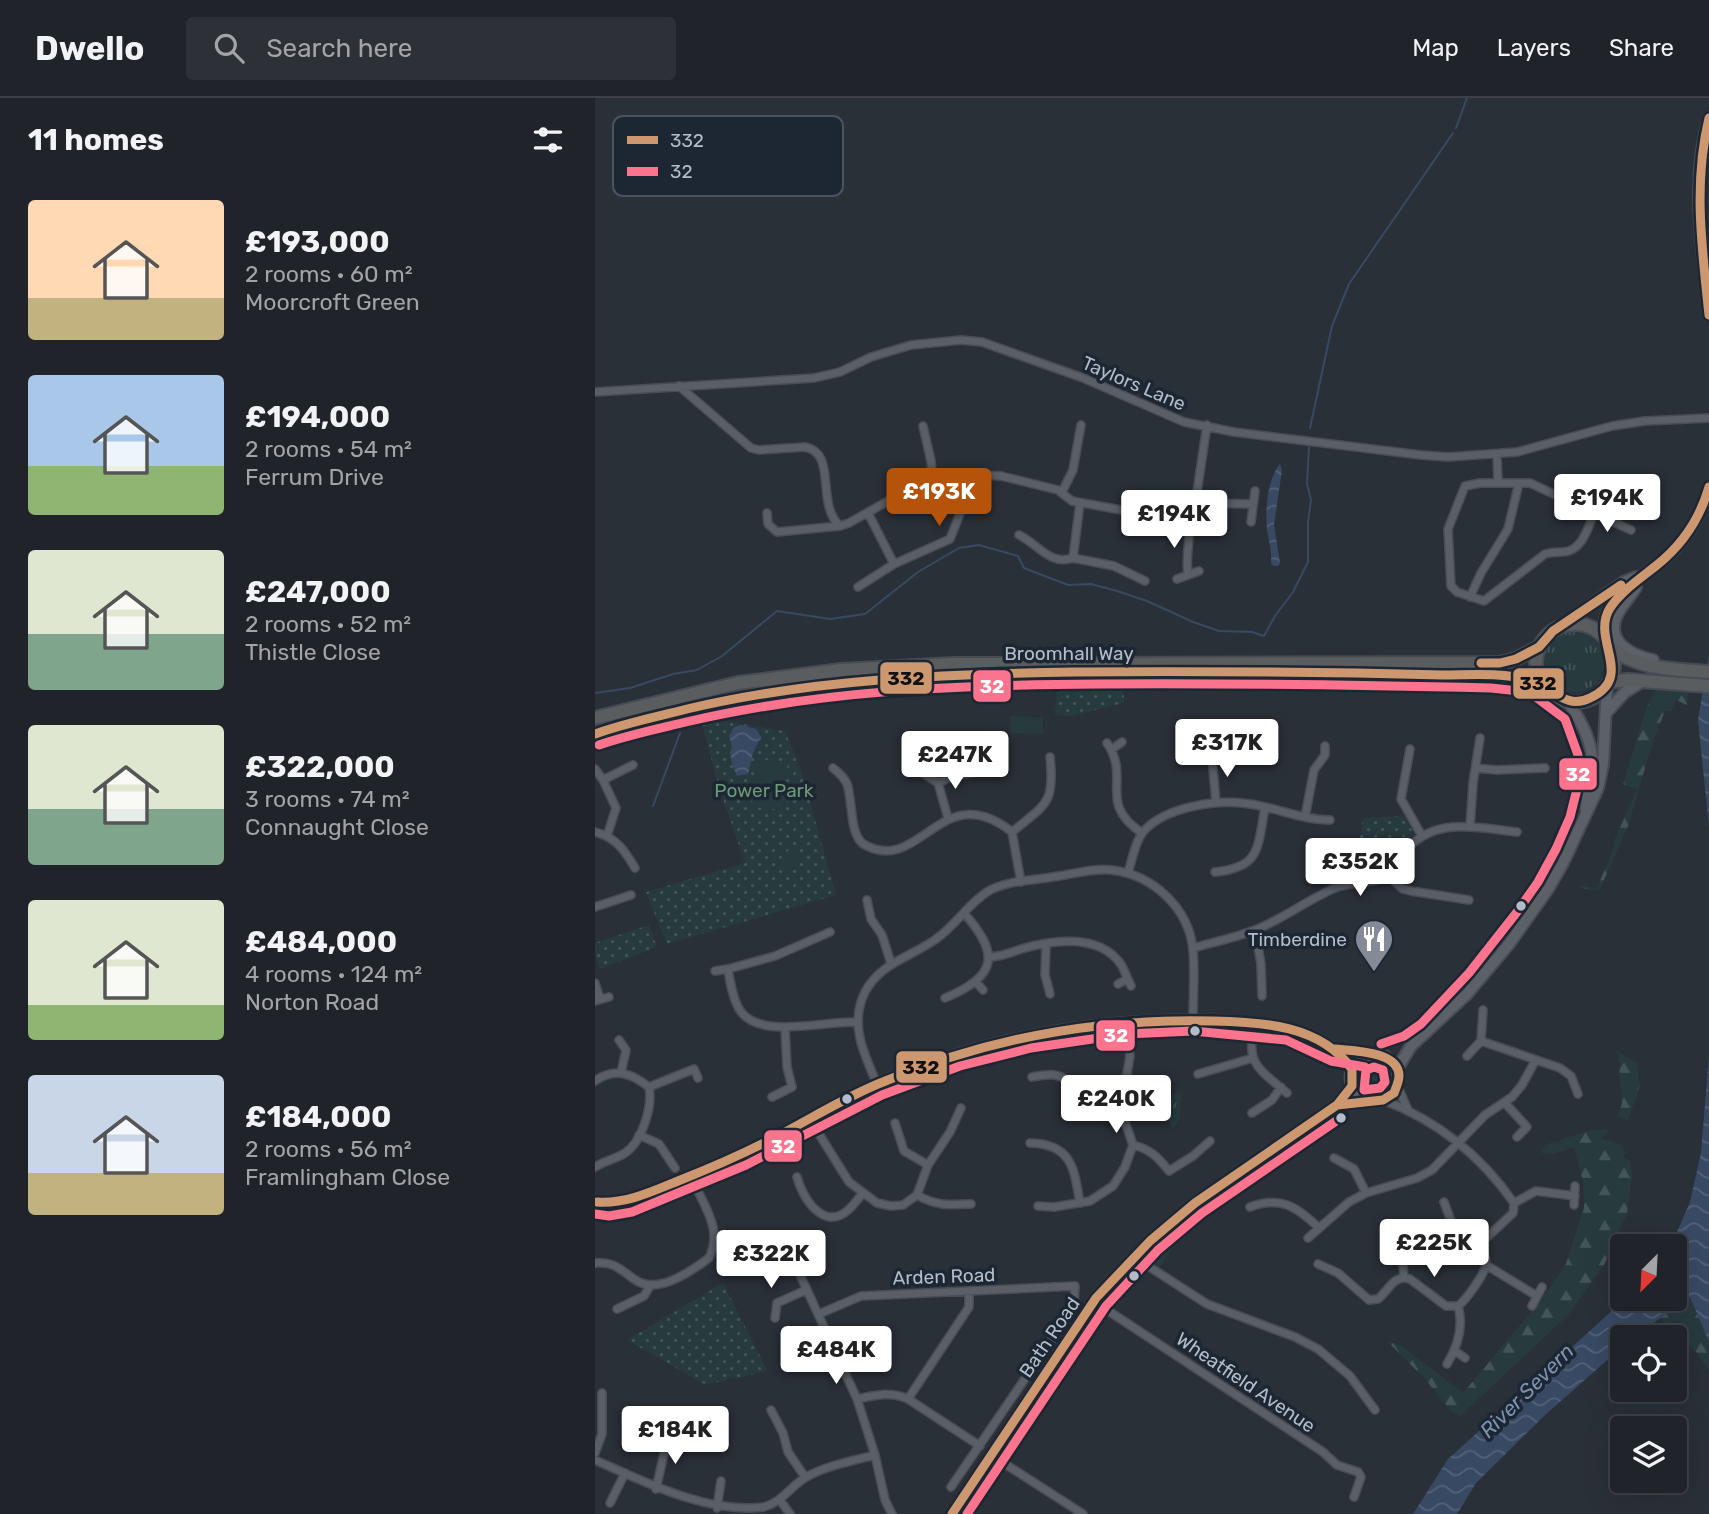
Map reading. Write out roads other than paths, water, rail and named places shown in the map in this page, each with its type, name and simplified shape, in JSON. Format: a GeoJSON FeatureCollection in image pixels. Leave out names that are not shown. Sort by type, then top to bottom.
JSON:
{"type":"FeatureCollection","features":[{"type":"Feature","properties":{"kind":"highway"},"geometry":{"type":"LineString","coordinates":[[1608,684],[1612,658],[1610,648],[1603,635],[1583,623],[1557,628],[1539,648],[1538,675],[1553,695],[1568,702],[1590,698],[1608,684],[1643,681],[1709,686]]}},
{"type":"Feature","properties":{"kind":"highway","name":"Broomhall Way"},"geometry":{"type":"LineString","coordinates":[[595,718],[738,683],[841,670],[980,664],[1500,663],[1539,648]]}},
{"type":"Feature","properties":{"kind":"highway"},"geometry":{"type":"LineString","coordinates":[[1610,648],[1626,660],[1638,664],[1709,671]]}},
{"type":"Feature","properties":{"kind":"highway","name":"Broomhall Way"},"geometry":{"type":"LineString","coordinates":[[595,734],[705,704],[763,692],[817,684],[970,674],[1147,672],[1440,675],[1516,678],[1531,680],[1547,689]]}},
{"type":"Feature","properties":{"kind":"main road"},"geometry":{"type":"LineString","coordinates":[[1709,118],[1699,167],[1709,315]]}},
{"type":"Feature","properties":{"kind":"main road"},"geometry":{"type":"LineString","coordinates":[[1603,635],[1607,614],[1618,600],[1674,550],[1690,530],[1709,487]]}},
{"type":"Feature","properties":{"kind":"main road"},"geometry":{"type":"LineString","coordinates":[[1557,628],[1624,582],[1643,575]]}},
{"type":"Feature","properties":{"kind":"main road"},"geometry":{"type":"LineString","coordinates":[[1643,575],[1615,619],[1616,638],[1620,645],[1633,654],[1674,666]]}},
{"type":"Feature","properties":{"kind":"main road"},"geometry":{"type":"LineString","coordinates":[[1606,714],[1625,692],[1643,681]]}},
{"type":"Feature","properties":{"kind":"main road"},"geometry":{"type":"LineString","coordinates":[[1383,1100],[1394,1093],[1397,1069],[1412,1046],[1467,994],[1509,944],[1558,872],[1593,801],[1600,776],[1608,684]]}},
{"type":"Feature","properties":{"kind":"main road"},"geometry":{"type":"LineString","coordinates":[[1568,702],[1584,728],[1591,750],[1592,769],[1586,812]]}},
{"type":"Feature","properties":{"kind":"main road"},"geometry":{"type":"LineString","coordinates":[[1367,1100],[1359,1096],[1352,1086],[1352,1069],[1357,1062],[1367,1055],[1385,1056],[1412,1046]]}},
{"type":"Feature","properties":{"kind":"main road"},"geometry":{"type":"LineString","coordinates":[[1385,1056],[1397,1069]]}},
{"type":"Feature","properties":{"kind":"main road","name":"Bath Road"},"geometry":{"type":"LineString","coordinates":[[952,1514],[1097,1298],[1134,1257],[1173,1220],[1337,1104],[1352,1086]]}},
{"type":"Feature","properties":{"kind":"main road","name":"Bath Road"},"geometry":{"type":"LineString","coordinates":[[1337,1104],[1383,1100]]}},
{"type":"Feature","properties":{"kind":"street","name":"Taylors Lane"},"geometry":{"type":"LineString","coordinates":[[595,392],[814,378],[840,372],[890,350],[961,340],[993,344],[1083,377],[1184,422],[1234,432],[1421,455],[1448,457],[1517,452],[1612,426],[1645,421],[1709,418]]}},
{"type":"Feature","properties":{"kind":"street"},"geometry":{"type":"LineString","coordinates":[[678,386],[751,447],[759,450],[805,447],[819,453],[823,461],[827,507],[839,526]]}},
{"type":"Feature","properties":{"kind":"street"},"geometry":{"type":"LineString","coordinates":[[1062,492],[1073,470],[1081,425]]}},
{"type":"Feature","properties":{"kind":"street"},"geometry":{"type":"LineString","coordinates":[[1188,574],[1189,521],[1207,425]]}},
{"type":"Feature","properties":{"kind":"street"},"geometry":{"type":"LineString","coordinates":[[923,426],[932,474]]}},
{"type":"Feature","properties":{"kind":"street"},"geometry":{"type":"LineString","coordinates":[[1497,454],[1498,483]]}},
{"type":"Feature","properties":{"kind":"street"},"geometry":{"type":"LineString","coordinates":[[767,513],[768,524],[777,532],[839,526],[868,513],[932,474],[962,474],[1001,476],[1062,492],[1072,501],[1080,503],[1189,521]]}},
{"type":"Feature","properties":{"kind":"street"},"geometry":{"type":"LineString","coordinates":[[858,587],[894,564],[950,538],[961,511],[962,474]]}},
{"type":"Feature","properties":{"kind":"street"},"geometry":{"type":"LineString","coordinates":[[1469,597],[1508,529],[1518,483]]}},
{"type":"Feature","properties":{"kind":"street"},"geometry":{"type":"LineString","coordinates":[[1594,513],[1583,540],[1564,552],[1545,554],[1489,599],[1479,601],[1457,592],[1451,586],[1448,529],[1465,486],[1530,483],[1631,530]]}},
{"type":"Feature","properties":{"kind":"street"},"geometry":{"type":"LineString","coordinates":[[1251,522],[1255,491]]}},
{"type":"Feature","properties":{"kind":"street"},"geometry":{"type":"LineString","coordinates":[[1073,558],[1080,503]]}},
{"type":"Feature","properties":{"kind":"street"},"geometry":{"type":"LineString","coordinates":[[1194,503],[1252,504]]}},
{"type":"Feature","properties":{"kind":"street"},"geometry":{"type":"LineString","coordinates":[[868,513],[894,564]]}},
{"type":"Feature","properties":{"kind":"street"},"geometry":{"type":"LineString","coordinates":[[1019,535],[1034,543],[1050,557],[1066,561],[1073,558],[1114,566],[1145,581]]}},
{"type":"Feature","properties":{"kind":"street"},"geometry":{"type":"LineString","coordinates":[[1177,579],[1199,571]]}},
{"type":"Feature","properties":{"kind":"street"},"geometry":{"type":"LineString","coordinates":[[1471,827],[1472,783],[1480,738]]}},
{"type":"Feature","properties":{"kind":"street"},"geometry":{"type":"LineString","coordinates":[[1122,741],[1109,746],[1117,764],[1118,808],[1122,816],[1142,833]]}},
{"type":"Feature","properties":{"kind":"street"},"geometry":{"type":"LineString","coordinates":[[1305,817],[1314,770],[1325,755],[1325,746]]}},
{"type":"Feature","properties":{"kind":"street"},"geometry":{"type":"LineString","coordinates":[[1410,749],[1401,799],[1422,836]]}},
{"type":"Feature","properties":{"kind":"street"},"geometry":{"type":"LineString","coordinates":[[1325,755],[1334,759]]}},
{"type":"Feature","properties":{"kind":"street"},"geometry":{"type":"LineString","coordinates":[[1011,832],[1036,812],[1051,795],[1050,757]]}},
{"type":"Feature","properties":{"kind":"street"},"geometry":{"type":"LineString","coordinates":[[1202,758],[1229,757]]}},
{"type":"Feature","properties":{"kind":"street"},"geometry":{"type":"LineString","coordinates":[[1212,758],[1216,802]]}},
{"type":"Feature","properties":{"kind":"street"},"geometry":{"type":"LineString","coordinates":[[603,780],[633,765]]}},
{"type":"Feature","properties":{"kind":"street"},"geometry":{"type":"LineString","coordinates":[[841,775],[847,766]]}},
{"type":"Feature","properties":{"kind":"street"},"geometry":{"type":"LineString","coordinates":[[833,768],[847,784],[857,838],[865,845],[882,850],[898,849],[920,839],[948,818],[965,813],[981,814],[997,820],[1011,832],[1021,883]]}},
{"type":"Feature","properties":{"kind":"street"},"geometry":{"type":"LineString","coordinates":[[1476,768],[1545,768]]}},
{"type":"Feature","properties":{"kind":"street"},"geometry":{"type":"LineString","coordinates":[[595,769],[616,808],[607,836]]}},
{"type":"Feature","properties":{"kind":"street"},"geometry":{"type":"LineString","coordinates":[[938,783],[953,776],[976,772]]}},
{"type":"Feature","properties":{"kind":"street"},"geometry":{"type":"LineString","coordinates":[[923,773],[938,783],[948,818]]}},
{"type":"Feature","properties":{"kind":"street"},"geometry":{"type":"LineString","coordinates":[[1128,873],[1142,833],[1172,813],[1216,802],[1251,804],[1330,820]]}},
{"type":"Feature","properties":{"kind":"street"},"geometry":{"type":"LineString","coordinates":[[1215,872],[1236,870],[1253,856],[1265,807]]}},
{"type":"Feature","properties":{"kind":"street"},"geometry":{"type":"LineString","coordinates":[[1193,948],[1255,930],[1341,886],[1370,882],[1387,875],[1408,848],[1433,830],[1471,827],[1498,834],[1517,832]]}},
{"type":"Feature","properties":{"kind":"street"},"geometry":{"type":"LineString","coordinates":[[595,832],[607,836],[623,847],[635,868]]}},
{"type":"Feature","properties":{"kind":"street"},"geometry":{"type":"LineString","coordinates":[[877,1084],[863,1052],[857,1022],[864,994],[873,978],[891,963],[934,941],[951,928],[973,902],[989,891],[1021,883],[1109,870],[1128,873],[1157,888],[1171,899],[1182,913],[1193,948],[1193,1019]]}},
{"type":"Feature","properties":{"kind":"street"},"geometry":{"type":"LineString","coordinates":[[1225,871],[1226,882]]}},
{"type":"Feature","properties":{"kind":"street"},"geometry":{"type":"LineString","coordinates":[[1387,875],[1403,889],[1469,900]]}},
{"type":"Feature","properties":{"kind":"street"},"geometry":{"type":"LineString","coordinates":[[595,907],[631,895]]}},
{"type":"Feature","properties":{"kind":"street"},"geometry":{"type":"LineString","coordinates":[[867,900],[871,919],[882,935],[891,963]]}},
{"type":"Feature","properties":{"kind":"street"},"geometry":{"type":"LineString","coordinates":[[945,998],[976,982],[989,957],[987,943],[964,913]]}},
{"type":"Feature","properties":{"kind":"street"},"geometry":{"type":"LineString","coordinates":[[1255,930],[1261,964],[1262,996]]}},
{"type":"Feature","properties":{"kind":"street"},"geometry":{"type":"LineString","coordinates":[[715,971],[775,956],[829,932]]}},
{"type":"Feature","properties":{"kind":"street"},"geometry":{"type":"LineString","coordinates":[[989,957],[1073,940],[1091,943],[1121,965],[1129,983],[1118,984]]}},
{"type":"Feature","properties":{"kind":"street"},"geometry":{"type":"LineString","coordinates":[[1046,944],[1045,975],[1050,994]]}},
{"type":"Feature","properties":{"kind":"street"},"geometry":{"type":"LineString","coordinates":[[728,969],[739,1009],[748,1020],[762,1025],[785,1027],[838,1021],[857,1022]]}},
{"type":"Feature","properties":{"kind":"street"},"geometry":{"type":"LineString","coordinates":[[976,982],[983,990]]}},
{"type":"Feature","properties":{"kind":"street"},"geometry":{"type":"LineString","coordinates":[[595,983],[597,1000],[609,997]]}},
{"type":"Feature","properties":{"kind":"street"},"geometry":{"type":"LineString","coordinates":[[1467,1056],[1481,1041],[1483,1010]]}},
{"type":"Feature","properties":{"kind":"street"},"geometry":{"type":"LineString","coordinates":[[596,1191],[596,1203],[627,1201],[773,1139],[877,1084],[956,1054],[1029,1036],[1125,1022],[1193,1019],[1289,1028],[1335,1049],[1367,1055]]}},
{"type":"Feature","properties":{"kind":"street"},"geometry":{"type":"LineString","coordinates":[[1038,1206],[1054,1207],[1080,1203],[1102,1195],[1113,1186],[1125,1167],[1133,1145],[1123,1116],[1122,1102],[1126,1092],[1130,1056],[1125,1022]]}},
{"type":"Feature","properties":{"kind":"street"},"geometry":{"type":"LineString","coordinates":[[1252,1113],[1284,1090],[1262,1073],[1253,1058],[1250,1043],[1253,1023]]}},
{"type":"Feature","properties":{"kind":"street"},"geometry":{"type":"LineString","coordinates":[[772,1097],[792,1087],[787,1067],[785,1027]]}},
{"type":"Feature","properties":{"kind":"street"},"geometry":{"type":"LineString","coordinates":[[619,1040],[626,1050],[621,1073]]}},
{"type":"Feature","properties":{"kind":"street"},"geometry":{"type":"LineString","coordinates":[[1481,1041],[1560,1068],[1571,1076],[1578,1094]]}},
{"type":"Feature","properties":{"kind":"street"},"geometry":{"type":"LineString","coordinates":[[1335,1049],[1352,1069]]}},
{"type":"Feature","properties":{"kind":"street"},"geometry":{"type":"LineString","coordinates":[[1198,1074],[1253,1058]]}},
{"type":"Feature","properties":{"kind":"street"},"geometry":{"type":"LineString","coordinates":[[1308,1238],[1349,1202],[1425,1175],[1485,1115],[1522,1086],[1535,1061]]}},
{"type":"Feature","properties":{"kind":"street"},"geometry":{"type":"LineString","coordinates":[[649,1087],[694,1069],[698,1078]]}},
{"type":"Feature","properties":{"kind":"street"},"geometry":{"type":"LineString","coordinates":[[1571,1076],[1580,1071]]}},
{"type":"Feature","properties":{"kind":"street"},"geometry":{"type":"LineString","coordinates":[[595,1081],[614,1072],[638,1078],[649,1087],[650,1108],[634,1145],[627,1152],[595,1167]]}},
{"type":"Feature","properties":{"kind":"street"},"geometry":{"type":"LineString","coordinates":[[1032,1077],[1050,1074],[1062,1076],[1079,1090],[1089,1093],[1111,1090],[1126,1092]]}},
{"type":"Feature","properties":{"kind":"street"},"geometry":{"type":"LineString","coordinates":[[1397,1085],[1408,1110]]}},
{"type":"Feature","properties":{"kind":"street"},"geometry":{"type":"LineString","coordinates":[[1383,1100],[1408,1110],[1458,1142],[1483,1165],[1514,1203],[1513,1213],[1486,1236],[1481,1247],[1486,1265],[1484,1272],[1458,1306]]}},
{"type":"Feature","properties":{"kind":"street"},"geometry":{"type":"LineString","coordinates":[[1504,1102],[1527,1127]]}},
{"type":"Feature","properties":{"kind":"street"},"geometry":{"type":"LineString","coordinates":[[809,1118],[838,1167],[862,1194],[877,1203],[891,1206],[903,1205],[917,1195],[928,1165],[950,1132],[961,1108]]}},
{"type":"Feature","properties":{"kind":"street"},"geometry":{"type":"LineString","coordinates":[[895,1123],[904,1151],[928,1165]]}},
{"type":"Feature","properties":{"kind":"street"},"geometry":{"type":"LineString","coordinates":[[1517,1137],[1527,1127],[1537,1124]]}},
{"type":"Feature","properties":{"kind":"street"},"geometry":{"type":"LineString","coordinates":[[639,1135],[659,1144],[675,1168]]}},
{"type":"Feature","properties":{"kind":"street"},"geometry":{"type":"LineString","coordinates":[[1160,1177],[1193,1156],[1210,1141]]}},
{"type":"Feature","properties":{"kind":"street"},"geometry":{"type":"LineString","coordinates":[[1030,1143],[1051,1147],[1067,1157],[1074,1169],[1080,1203]]}},
{"type":"Feature","properties":{"kind":"street"},"geometry":{"type":"LineString","coordinates":[[1133,1145],[1146,1148],[1158,1157],[1169,1171]]}},
{"type":"Feature","properties":{"kind":"street"},"geometry":{"type":"LineString","coordinates":[[1334,1158],[1354,1170],[1366,1194]]}},
{"type":"Feature","properties":{"kind":"street"},"geometry":{"type":"LineString","coordinates":[[595,1263],[608,1262],[620,1267],[636,1281],[650,1286],[666,1282],[709,1258],[716,1237],[713,1223],[691,1175]]}},
{"type":"Feature","properties":{"kind":"street"},"geometry":{"type":"LineString","coordinates":[[797,1177],[812,1207],[827,1215],[836,1216],[848,1211],[862,1194]]}},
{"type":"Feature","properties":{"kind":"street"},"geometry":{"type":"LineString","coordinates":[[1574,1205],[1576,1186]]}},
{"type":"Feature","properties":{"kind":"street"},"geometry":{"type":"LineString","coordinates":[[1514,1203],[1536,1191],[1575,1196]]}},
{"type":"Feature","properties":{"kind":"street"},"geometry":{"type":"LineString","coordinates":[[917,1195],[942,1206],[971,1204]]}},
{"type":"Feature","properties":{"kind":"street"},"geometry":{"type":"LineString","coordinates":[[1250,1207],[1261,1207],[1273,1201],[1298,1210],[1319,1228]]}},
{"type":"Feature","properties":{"kind":"street"},"geometry":{"type":"LineString","coordinates":[[1444,1202],[1458,1237],[1467,1245],[1481,1247]]}},
{"type":"Feature","properties":{"kind":"street"},"geometry":{"type":"LineString","coordinates":[[1386,1245],[1393,1237],[1402,1255],[1404,1277]]}},
{"type":"Feature","properties":{"kind":"street"},"geometry":{"type":"LineString","coordinates":[[790,1253],[857,1399],[875,1455],[885,1500],[892,1514]]}},
{"type":"Feature","properties":{"kind":"street"},"geometry":{"type":"LineString","coordinates":[[1134,1257],[1207,1304],[1295,1337],[1318,1349],[1350,1376],[1375,1410]]}},
{"type":"Feature","properties":{"kind":"street"},"geometry":{"type":"LineString","coordinates":[[1333,1270],[1339,1262]]}},
{"type":"Feature","properties":{"kind":"street"},"geometry":{"type":"LineString","coordinates":[[1318,1264],[1333,1270],[1369,1300],[1378,1299],[1395,1280],[1404,1277],[1446,1306],[1458,1306]]}},
{"type":"Feature","properties":{"kind":"street"},"geometry":{"type":"LineString","coordinates":[[1486,1265],[1537,1296]]}},
{"type":"Feature","properties":{"kind":"street"},"geometry":{"type":"LineString","coordinates":[[617,1309],[644,1296],[650,1286]]}},
{"type":"Feature","properties":{"kind":"street","name":"Arden Road"},"geometry":{"type":"LineString","coordinates":[[820,1314],[861,1296],[1075,1286]]}},
{"type":"Feature","properties":{"kind":"street","name":"Bath Road"},"geometry":{"type":"LineString","coordinates":[[951,1487],[1074,1307],[1075,1286]]}},
{"type":"Feature","properties":{"kind":"street"},"geometry":{"type":"LineString","coordinates":[[1532,1306],[1542,1287]]}},
{"type":"Feature","properties":{"kind":"street"},"geometry":{"type":"LineString","coordinates":[[775,1318],[777,1303],[806,1290]]}},
{"type":"Feature","properties":{"kind":"street"},"geometry":{"type":"LineString","coordinates":[[908,1399],[969,1307],[969,1291]]}},
{"type":"Feature","properties":{"kind":"street","name":"Wheatfield Avenue"},"geometry":{"type":"LineString","coordinates":[[1097,1298],[1107,1310],[1323,1452],[1337,1465],[1358,1472],[1361,1477],[1354,1497]]}},
{"type":"Feature","properties":{"kind":"street"},"geometry":{"type":"LineString","coordinates":[[1447,1364],[1455,1351],[1461,1318],[1458,1306]]}},
{"type":"Feature","properties":{"kind":"street"},"geometry":{"type":"LineString","coordinates":[[1455,1351],[1465,1358]]}},
{"type":"Feature","properties":{"kind":"street"},"geometry":{"type":"LineString","coordinates":[[595,1453],[602,1434],[602,1393]]}},
{"type":"Feature","properties":{"kind":"street"},"geometry":{"type":"LineString","coordinates":[[857,1399],[896,1394],[980,1446]]}},
{"type":"Feature","properties":{"kind":"street"},"geometry":{"type":"LineString","coordinates":[[771,1410],[783,1433],[788,1452],[805,1477]]}},
{"type":"Feature","properties":{"kind":"street"},"geometry":{"type":"LineString","coordinates":[[656,1489],[668,1436]]}},
{"type":"Feature","properties":{"kind":"street"},"geometry":{"type":"LineString","coordinates":[[595,1460],[656,1489],[717,1508],[765,1507],[780,1500],[805,1477],[875,1455]]}},
{"type":"Feature","properties":{"kind":"street"},"geometry":{"type":"LineString","coordinates":[[991,1455],[1083,1514]]}},
{"type":"Feature","properties":{"kind":"street"},"geometry":{"type":"LineString","coordinates":[[610,1503],[625,1474]]}},
{"type":"Feature","properties":{"kind":"street"},"geometry":{"type":"LineString","coordinates":[[717,1508],[721,1482]]}},
{"type":"Feature","properties":{"kind":"street"},"geometry":{"type":"LineString","coordinates":[[780,1500],[790,1514]]}},
{"type":"Feature","properties":{"kind":"water"},"geometry":{"type":"Polygon","coordinates":[[[1280,464],[1282,470],[1274,525],[1280,563],[1274,566],[1271,564],[1267,530],[1267,505],[1272,478],[1280,464]]]}},
{"type":"Feature","properties":{"kind":"water"},"geometry":{"type":"Polygon","coordinates":[[[1709,654],[1709,827],[1698,720],[1709,654]]]}},
{"type":"Feature","properties":{"kind":"water"},"geometry":{"type":"Polygon","coordinates":[[[741,725],[756,729],[761,737],[753,753],[748,774],[737,776],[731,759],[732,746],[729,736],[734,727],[741,725]]]}},
{"type":"Feature","properties":{"kind":"water"},"geometry":{"type":"Polygon","coordinates":[[[1709,1056],[1709,1342],[1690,1297],[1687,1299],[1687,1234],[1676,1234],[1690,1202],[1701,1153],[1709,1056]]]}},
{"type":"Feature","properties":{"kind":"water","name":"River Severn"},"geometry":{"type":"Polygon","coordinates":[[[1612,1311],[1670,1311],[1651,1325],[1610,1325],[1610,1358],[1544,1416],[1476,1483],[1457,1514],[1413,1514],[1448,1459],[1612,1311]]]}},
{"type":"Feature","properties":{"kind":"waterway"},"geometry":{"type":"LineString","coordinates":[[1456,128],[1467,98]]}},
{"type":"Feature","properties":{"kind":"waterway"},"geometry":{"type":"LineString","coordinates":[[1310,428],[1332,326],[1349,284],[1453,133]]}},
{"type":"Feature","properties":{"kind":"waterway"},"geometry":{"type":"LineString","coordinates":[[595,693],[630,688],[673,674],[697,670],[722,656],[777,611],[830,619],[865,614],[918,572],[959,548],[979,545],[1018,556],[1024,568],[1068,585],[1091,584],[1147,601],[1219,631],[1252,632],[1264,636],[1293,592],[1308,562],[1311,500],[1307,484],[1309,447]]}},
{"type":"Feature","properties":{"kind":"waterway"},"geometry":{"type":"LineString","coordinates":[[653,806],[680,733]]}},
{"type":"Feature","properties":{"kind":"place","name":"Timberdine"},"geometry":{"type":"Point","coordinates":[1374,973]}},
{"type":"Feature","properties":{"kind":"park label","name":"Power Park"},"geometry":{"type":"Point","coordinates":[764,790]}}]}
